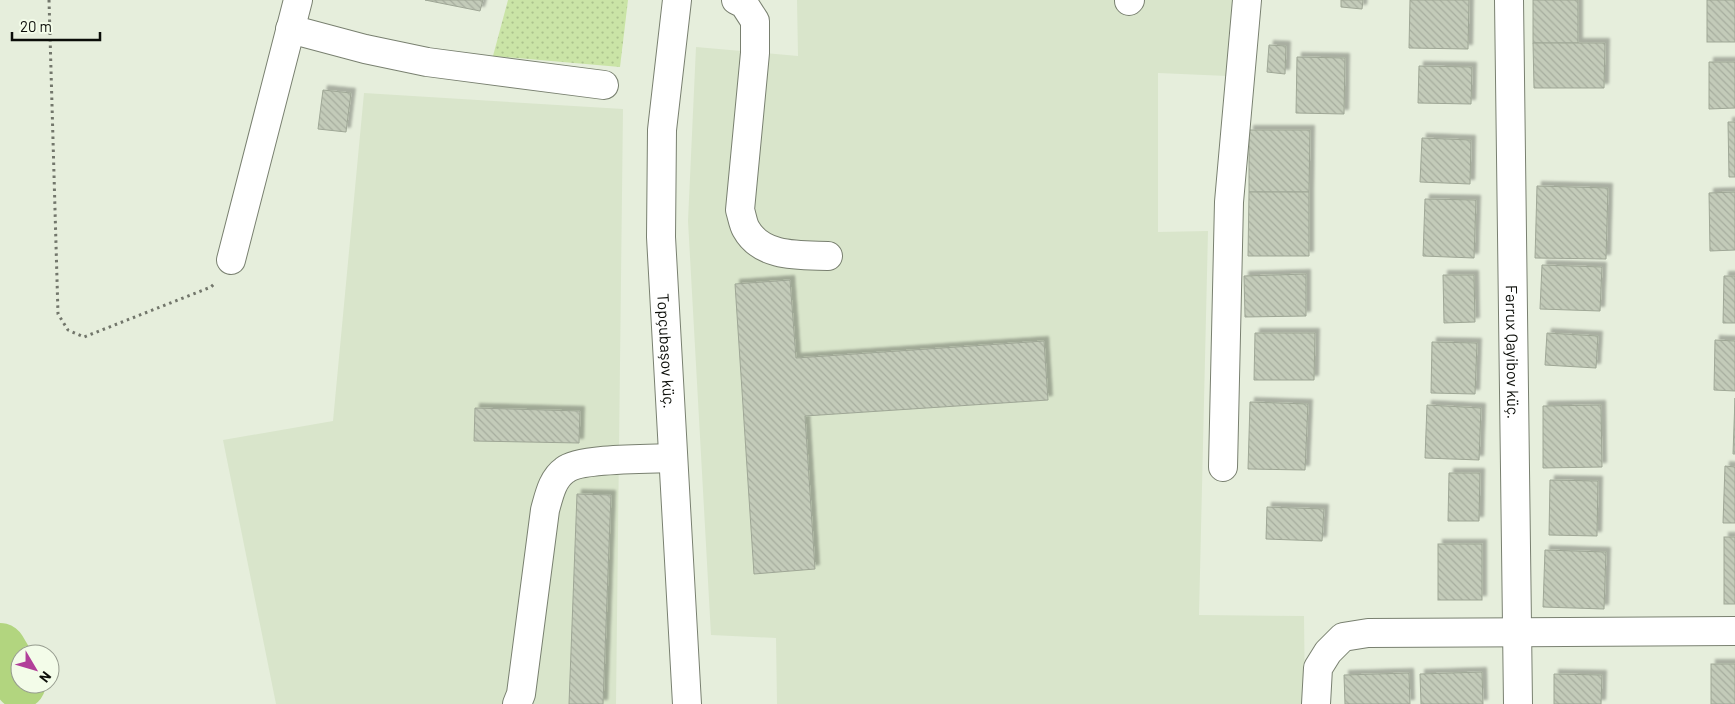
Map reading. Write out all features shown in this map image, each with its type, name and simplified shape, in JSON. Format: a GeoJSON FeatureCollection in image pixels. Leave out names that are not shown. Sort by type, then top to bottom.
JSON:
{"type":"FeatureCollection","features":[{"type":"Feature","properties":{"kind":"street"},"geometry":{"type":"LineString","coordinates":[[230,260],[298,0]]}},
{"type":"Feature","properties":{"kind":"street","name":"Topçubaşov küç."},"geometry":{"type":"LineString","coordinates":[[677,0],[662,130],[661,237],[687,704]]}},
{"type":"Feature","properties":{"kind":"street"},"geometry":{"type":"LineString","coordinates":[[736,0],[744,4],[755,22],[755,53],[740,210],[746,229],[757,241],[781,254],[828,256]]}},
{"type":"Feature","properties":{"kind":"street"},"geometry":{"type":"LineString","coordinates":[[1223,467],[1229,202],[1247,0]]}},
{"type":"Feature","properties":{"kind":"street","name":"Fərrux Qayibov küç."},"geometry":{"type":"LineString","coordinates":[[1509,0],[1518,704]]}},
{"type":"Feature","properties":{"kind":"street"},"geometry":{"type":"LineString","coordinates":[[290,29],[365,49],[427,62],[604,85]]}},
{"type":"Feature","properties":{"kind":"street"},"geometry":{"type":"LineString","coordinates":[[517,704],[521,694],[545,510],[551,487],[565,469],[583,463],[672,458]]}},
{"type":"Feature","properties":{"kind":"street"},"geometry":{"type":"LineString","coordinates":[[1316,704],[1318,668],[1328,652],[1343,637],[1368,633],[1735,631]]}},
{"type":"Feature","properties":{"kind":"path"},"geometry":{"type":"LineString","coordinates":[[49,0],[58,314],[68,330],[84,337],[211,287],[224,273],[230,260]]}},
{"type":"Feature","properties":{"kind":"shaded area"},"geometry":{"type":"Polygon","coordinates":[[[797,0],[1234,0],[1227,76],[1158,73],[1158,232],[1208,231],[1199,615],[1304,616],[1305,704],[777,704],[776,638],[711,635],[688,221],[696,47],[798,56],[797,0]]]}},
{"type":"Feature","properties":{"kind":"shaded area"},"geometry":{"type":"Polygon","coordinates":[[[364,93],[623,109],[616,704],[276,704],[223,440],[333,421],[364,93]]]}},
{"type":"Feature","properties":{"kind":"green space"},"geometry":{"type":"Polygon","coordinates":[[[508,0],[628,0],[620,67],[493,56],[508,0]]]}},
{"type":"Feature","properties":{"kind":"building"},"geometry":{"type":"Polygon","coordinates":[[[425,0],[483,0],[480,11],[425,0]]]}},
{"type":"Feature","properties":{"kind":"building"},"geometry":{"type":"Polygon","coordinates":[[[1341,0],[1363,0],[1362,9],[1341,7],[1341,0]]]}},
{"type":"Feature","properties":{"kind":"building"},"geometry":{"type":"Polygon","coordinates":[[[1410,0],[1469,0],[1468,49],[1409,48],[1410,0]]]}},
{"type":"Feature","properties":{"kind":"building"},"geometry":{"type":"Polygon","coordinates":[[[1533,0],[1578,0],[1578,43],[1533,43],[1533,0]]]}},
{"type":"Feature","properties":{"kind":"building"},"geometry":{"type":"Polygon","coordinates":[[[1707,0],[1735,0],[1735,42],[1707,42],[1707,0]]]}},
{"type":"Feature","properties":{"kind":"building"},"geometry":{"type":"Polygon","coordinates":[[[1533,43],[1605,43],[1604,88],[1534,88],[1533,43]]]}},
{"type":"Feature","properties":{"kind":"building"},"geometry":{"type":"Polygon","coordinates":[[[1269,45],[1286,46],[1285,74],[1267,72],[1269,45]]]}},
{"type":"Feature","properties":{"kind":"building"},"geometry":{"type":"Polygon","coordinates":[[[1297,57],[1345,58],[1344,114],[1296,113],[1297,57]]]}},
{"type":"Feature","properties":{"kind":"building"},"geometry":{"type":"Polygon","coordinates":[[[1709,62],[1735,62],[1735,108],[1709,109],[1709,62]]]}},
{"type":"Feature","properties":{"kind":"building"},"geometry":{"type":"Polygon","coordinates":[[[1419,66],[1472,67],[1471,104],[1418,103],[1419,66]]]}},
{"type":"Feature","properties":{"kind":"building"},"geometry":{"type":"Polygon","coordinates":[[[323,90],[351,93],[346,132],[318,129],[323,90]]]}},
{"type":"Feature","properties":{"kind":"building"},"geometry":{"type":"Polygon","coordinates":[[[1728,122],[1735,122],[1735,177],[1729,177],[1728,122]]]}},
{"type":"Feature","properties":{"kind":"building"},"geometry":{"type":"Polygon","coordinates":[[[1249,130],[1310,130],[1309,192],[1249,192],[1249,130]]]}},
{"type":"Feature","properties":{"kind":"building"},"geometry":{"type":"Polygon","coordinates":[[[1422,138],[1471,140],[1470,184],[1420,182],[1422,138]]]}},
{"type":"Feature","properties":{"kind":"building"},"geometry":{"type":"Polygon","coordinates":[[[1537,186],[1608,188],[1606,259],[1535,258],[1537,186]]]}},
{"type":"Feature","properties":{"kind":"building"},"geometry":{"type":"Polygon","coordinates":[[[1249,192],[1309,192],[1309,256],[1248,256],[1249,192]]]}},
{"type":"Feature","properties":{"kind":"building"},"geometry":{"type":"Polygon","coordinates":[[[1735,192],[1735,250],[1710,251],[1709,193],[1735,192]]]}},
{"type":"Feature","properties":{"kind":"building"},"geometry":{"type":"Polygon","coordinates":[[[1425,199],[1476,200],[1474,258],[1423,256],[1425,199]]]}},
{"type":"Feature","properties":{"kind":"building"},"geometry":{"type":"Polygon","coordinates":[[[1542,265],[1602,267],[1600,311],[1540,309],[1542,265]]]}},
{"type":"Feature","properties":{"kind":"building"},"geometry":{"type":"Polygon","coordinates":[[[1306,274],[1306,316],[1245,317],[1244,276],[1306,274]]]}},
{"type":"Feature","properties":{"kind":"building"},"geometry":{"type":"Polygon","coordinates":[[[1443,275],[1474,275],[1475,322],[1444,323],[1443,275]]]}},
{"type":"Feature","properties":{"kind":"building"},"geometry":{"type":"Polygon","coordinates":[[[1724,276],[1735,276],[1735,323],[1723,323],[1724,276]]]}},
{"type":"Feature","properties":{"kind":"building"},"geometry":{"type":"Polygon","coordinates":[[[790,280],[796,358],[1044,341],[1048,400],[805,416],[815,569],[754,574],[735,284],[790,280]]]}},
{"type":"Feature","properties":{"kind":"building"},"geometry":{"type":"Polygon","coordinates":[[[1255,333],[1315,333],[1314,380],[1254,380],[1255,333]]]}},
{"type":"Feature","properties":{"kind":"building"},"geometry":{"type":"Polygon","coordinates":[[[1547,333],[1598,336],[1596,368],[1545,365],[1547,333]]]}},
{"type":"Feature","properties":{"kind":"building"},"geometry":{"type":"Polygon","coordinates":[[[1715,340],[1735,341],[1735,391],[1714,390],[1715,340]]]}},
{"type":"Feature","properties":{"kind":"building"},"geometry":{"type":"Polygon","coordinates":[[[1432,342],[1477,343],[1475,394],[1431,393],[1432,342]]]}},
{"type":"Feature","properties":{"kind":"building"},"geometry":{"type":"Polygon","coordinates":[[[1735,398],[1735,454],[1733,454],[1735,398]]]}},
{"type":"Feature","properties":{"kind":"building"},"geometry":{"type":"Polygon","coordinates":[[[1250,402],[1308,404],[1305,470],[1248,469],[1250,402]]]}},
{"type":"Feature","properties":{"kind":"building"},"geometry":{"type":"Polygon","coordinates":[[[1427,405],[1481,408],[1479,460],[1425,458],[1427,405]]]}},
{"type":"Feature","properties":{"kind":"building"},"geometry":{"type":"Polygon","coordinates":[[[1601,405],[1602,467],[1543,468],[1543,406],[1601,405]]]}},
{"type":"Feature","properties":{"kind":"building"},"geometry":{"type":"Polygon","coordinates":[[[475,408],[580,411],[579,443],[474,441],[475,408]]]}},
{"type":"Feature","properties":{"kind":"building"},"geometry":{"type":"Polygon","coordinates":[[[1725,466],[1735,467],[1735,523],[1723,523],[1725,466]]]}},
{"type":"Feature","properties":{"kind":"building"},"geometry":{"type":"Polygon","coordinates":[[[1449,473],[1480,473],[1479,521],[1448,521],[1449,473]]]}},
{"type":"Feature","properties":{"kind":"building"},"geometry":{"type":"Polygon","coordinates":[[[1550,480],[1598,481],[1597,536],[1549,535],[1550,480]]]}},
{"type":"Feature","properties":{"kind":"building"},"geometry":{"type":"Polygon","coordinates":[[[577,494],[611,495],[603,704],[569,704],[577,494]]]}},
{"type":"Feature","properties":{"kind":"building"},"geometry":{"type":"Polygon","coordinates":[[[1267,507],[1324,509],[1322,541],[1266,539],[1267,507]]]}},
{"type":"Feature","properties":{"kind":"building"},"geometry":{"type":"Polygon","coordinates":[[[1724,537],[1735,537],[1735,604],[1724,604],[1724,537]]]}},
{"type":"Feature","properties":{"kind":"building"},"geometry":{"type":"Polygon","coordinates":[[[1438,544],[1482,544],[1482,600],[1438,600],[1438,544]]]}},
{"type":"Feature","properties":{"kind":"building"},"geometry":{"type":"Polygon","coordinates":[[[1545,550],[1606,552],[1604,609],[1543,607],[1545,550]]]}},
{"type":"Feature","properties":{"kind":"building"},"geometry":{"type":"Polygon","coordinates":[[[1711,664],[1735,664],[1735,704],[1711,704],[1711,664]]]}},
{"type":"Feature","properties":{"kind":"building"},"geometry":{"type":"Polygon","coordinates":[[[1482,672],[1483,704],[1421,704],[1420,674],[1482,672]]]}},
{"type":"Feature","properties":{"kind":"building"},"geometry":{"type":"Polygon","coordinates":[[[1409,673],[1410,704],[1345,704],[1344,675],[1409,673]]]}},
{"type":"Feature","properties":{"kind":"building"},"geometry":{"type":"Polygon","coordinates":[[[1554,674],[1602,675],[1601,704],[1554,704],[1554,674]]]}},
{"type":"Feature","properties":{"kind":"waterway"},"geometry":{"type":"LineString","coordinates":[[0,649],[10,666]]}}]}
